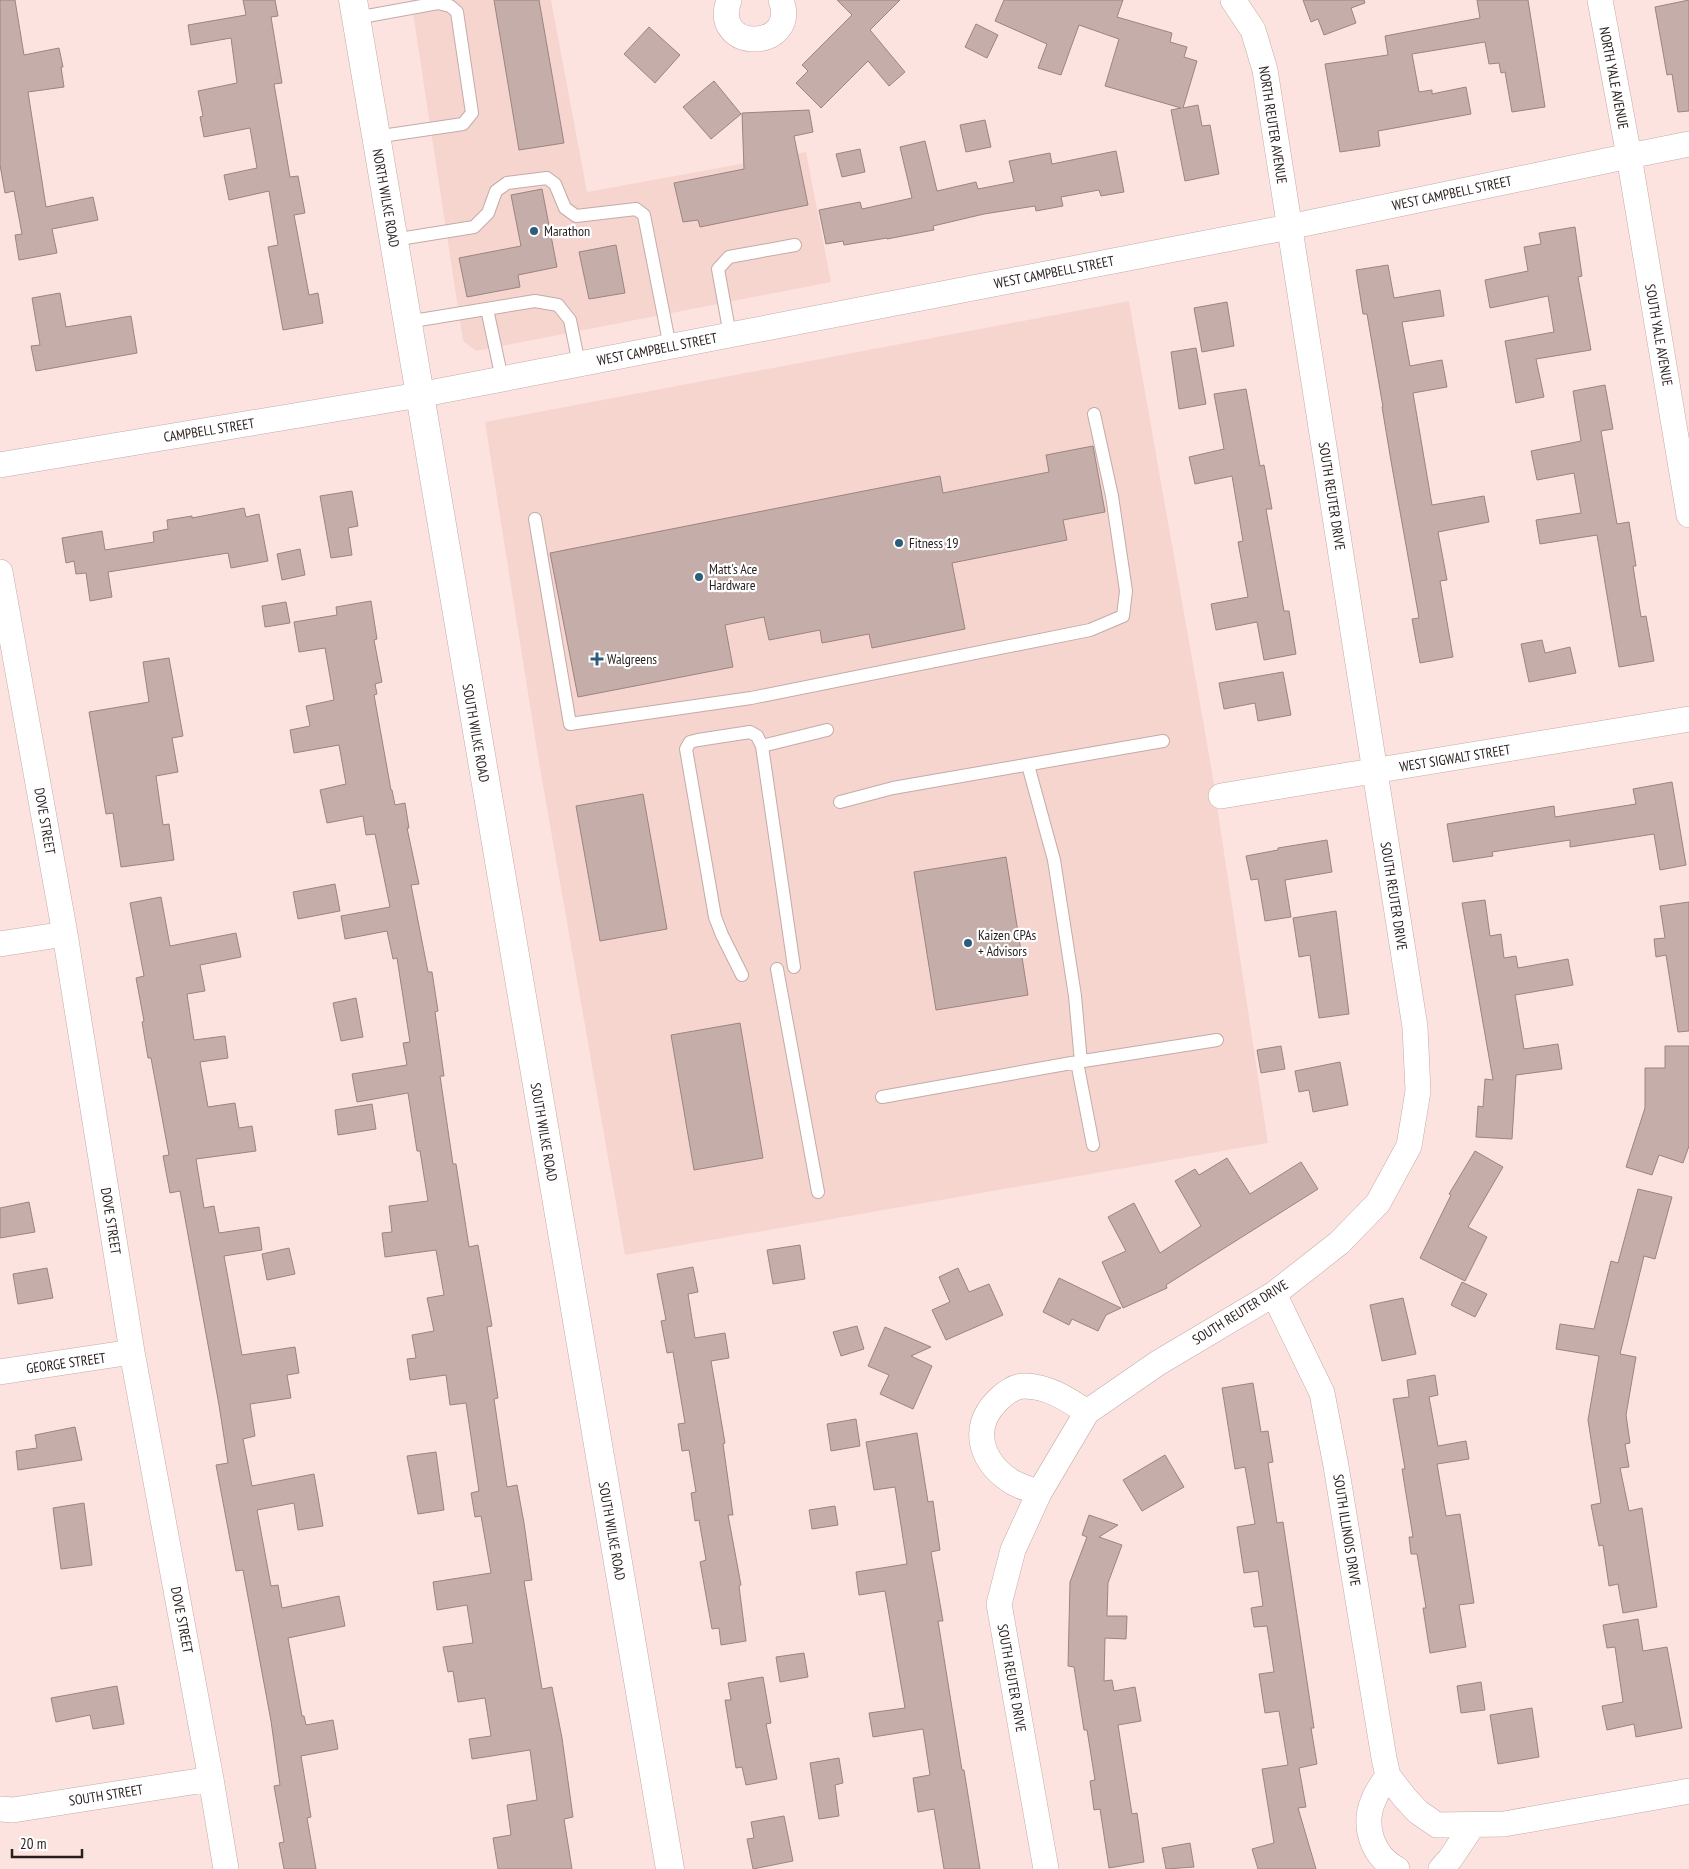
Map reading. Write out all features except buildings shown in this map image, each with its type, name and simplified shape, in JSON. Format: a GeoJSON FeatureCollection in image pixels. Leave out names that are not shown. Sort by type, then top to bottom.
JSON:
{"type":"FeatureCollection","features":[{"type":"Feature","properties":{"kind":"main road","name":"NORTH WILKE ROAD"},"geometry":{"type":"LineString","coordinates":[[354,9],[419,395]]}},
{"type":"Feature","properties":{"kind":"main road","name":"SOUTH WILKE ROAD"},"geometry":{"type":"LineString","coordinates":[[419,395],[670,1869]]}},
{"type":"Feature","properties":{"kind":"street"},"geometry":{"type":"LineString","coordinates":[[728,0],[726,16],[729,25],[742,38],[752,40],[770,36],[777,29],[782,21],[784,11],[781,0]]}},
{"type":"Feature","properties":{"kind":"street","name":"NORTH REUTER AVENUE"},"geometry":{"type":"LineString","coordinates":[[1233,0],[1253,30],[1266,70],[1289,227]]}},
{"type":"Feature","properties":{"kind":"street","name":"NORTH YALE AVENUE"},"geometry":{"type":"LineString","coordinates":[[1600,0],[1629,156]]}},
{"type":"Feature","properties":{"kind":"street","name":"WEST CAMPBELL STREET"},"geometry":{"type":"LineString","coordinates":[[419,395],[1289,227],[1689,144]]}},
{"type":"Feature","properties":{"kind":"street","name":"SOUTH YALE AVENUE"},"geometry":{"type":"LineString","coordinates":[[1629,156],[1689,515]]}},
{"type":"Feature","properties":{"kind":"street","name":"SOUTH REUTER DRIVE"},"geometry":{"type":"LineString","coordinates":[[1046,1869],[999,1604],[1013,1550],[1039,1493],[1087,1412],[1158,1363],[1274,1294],[1339,1243],[1378,1203],[1409,1146],[1418,1091],[1415,1027],[1289,227]]}},
{"type":"Feature","properties":{"kind":"street","name":"CAMPBELL STREET"},"geometry":{"type":"LineString","coordinates":[[0,465],[419,395]]}},
{"type":"Feature","properties":{"kind":"street","name":"DOVE STREET"},"geometry":{"type":"LineString","coordinates":[[0,572],[65,934],[132,1352],[226,1869]]}},
{"type":"Feature","properties":{"kind":"street","name":"WEST SIGWALT STREET"},"geometry":{"type":"LineString","coordinates":[[1221,796],[1689,719]]}},
{"type":"Feature","properties":{"kind":"street"},"geometry":{"type":"LineString","coordinates":[[0,944],[65,934]]}},
{"type":"Feature","properties":{"kind":"street","name":"SOUTH ILLINOIS DRIVE"},"geometry":{"type":"LineString","coordinates":[[1274,1294],[1322,1392],[1388,1776]]}},
{"type":"Feature","properties":{"kind":"street","name":"GEORGE STREET"},"geometry":{"type":"LineString","coordinates":[[0,1372],[132,1352]]}},
{"type":"Feature","properties":{"kind":"street"},"geometry":{"type":"LineString","coordinates":[[1039,1493],[1014,1483],[1001,1473],[986,1454],[980,1438],[983,1422],[991,1407],[1005,1393],[1022,1386],[1057,1393],[1087,1412]]}},
{"type":"Feature","properties":{"kind":"street"},"geometry":{"type":"LineString","coordinates":[[1397,1869],[1387,1864],[1373,1844],[1368,1826],[1373,1800],[1388,1776],[1418,1812],[1437,1825],[1504,1824],[1689,1790]]}},
{"type":"Feature","properties":{"kind":"street","name":"SOUTH STREET"},"geometry":{"type":"LineString","coordinates":[[0,1809],[13,1810],[211,1779]]}},
{"type":"Feature","properties":{"kind":"street"},"geometry":{"type":"LineString","coordinates":[[1441,1869],[1473,1825]]}},
{"type":"Feature","properties":{"kind":"lane"},"geometry":{"type":"LineString","coordinates":[[354,9],[438,3],[450,6],[457,12],[472,112],[463,124],[375,137]]}},
{"type":"Feature","properties":{"kind":"lane"},"geometry":{"type":"LineString","coordinates":[[393,240],[474,227],[488,213],[496,191],[507,183],[547,178],[555,184],[565,208],[576,216],[636,209],[644,215],[670,347]]}},
{"type":"Feature","properties":{"kind":"lane"},"geometry":{"type":"LineString","coordinates":[[730,335],[718,269],[729,257],[795,245]]}},
{"type":"Feature","properties":{"kind":"lane"},"geometry":{"type":"LineString","coordinates":[[407,322],[535,300],[558,305],[570,320],[579,364]]}},
{"type":"Feature","properties":{"kind":"lane"},"geometry":{"type":"LineString","coordinates":[[487,309],[502,379]]}},
{"type":"Feature","properties":{"kind":"lane"},"geometry":{"type":"LineString","coordinates":[[535,519],[570,724],[751,698],[1090,630],[1123,616],[1126,591],[1112,496],[1094,414]]}},
{"type":"Feature","properties":{"kind":"lane"},"geometry":{"type":"LineString","coordinates":[[762,746],[827,730]]}},
{"type":"Feature","properties":{"kind":"lane"},"geometry":{"type":"LineString","coordinates":[[742,975],[715,917],[686,748],[690,742],[698,740],[750,732],[757,736],[762,746],[794,966]]}},
{"type":"Feature","properties":{"kind":"lane"},"geometry":{"type":"LineString","coordinates":[[840,802],[893,788],[1163,741]]}},
{"type":"Feature","properties":{"kind":"lane"},"geometry":{"type":"LineString","coordinates":[[1028,765],[1056,869],[1075,996],[1079,1062],[1093,1145]]}},
{"type":"Feature","properties":{"kind":"lane"},"geometry":{"type":"LineString","coordinates":[[777,970],[818,1192]]}},
{"type":"Feature","properties":{"kind":"lane"},"geometry":{"type":"LineString","coordinates":[[882,1097],[1217,1040]]}},
{"type":"Feature","properties":{"kind":"shaded area"},"geometry":{"type":"Polygon","coordinates":[[[411,0],[551,0],[587,192],[806,152],[831,282],[476,351],[463,341],[411,0]]]}},
{"type":"Feature","properties":{"kind":"shaded area"},"geometry":{"type":"Polygon","coordinates":[[[1129,301],[1211,766],[1268,1143],[625,1255],[538,756],[485,422],[1129,301]]]}},
{"type":"Feature","properties":{"kind":"place","name":"Marathon"},"geometry":{"type":"Point","coordinates":[534,231]}},
{"type":"Feature","properties":{"kind":"place","name":"Fitness 19"},"geometry":{"type":"Point","coordinates":[899,543]}},
{"type":"Feature","properties":{"kind":"place","name":"Matt's Ace Hardware"},"geometry":{"type":"Point","coordinates":[699,577]}},
{"type":"Feature","properties":{"kind":"place","name":"Walgreens"},"geometry":{"type":"Point","coordinates":[597,659]}},
{"type":"Feature","properties":{"kind":"place","name":"Kaizen CPAs + Advisors"},"geometry":{"type":"Point","coordinates":[968,943]}}]}
